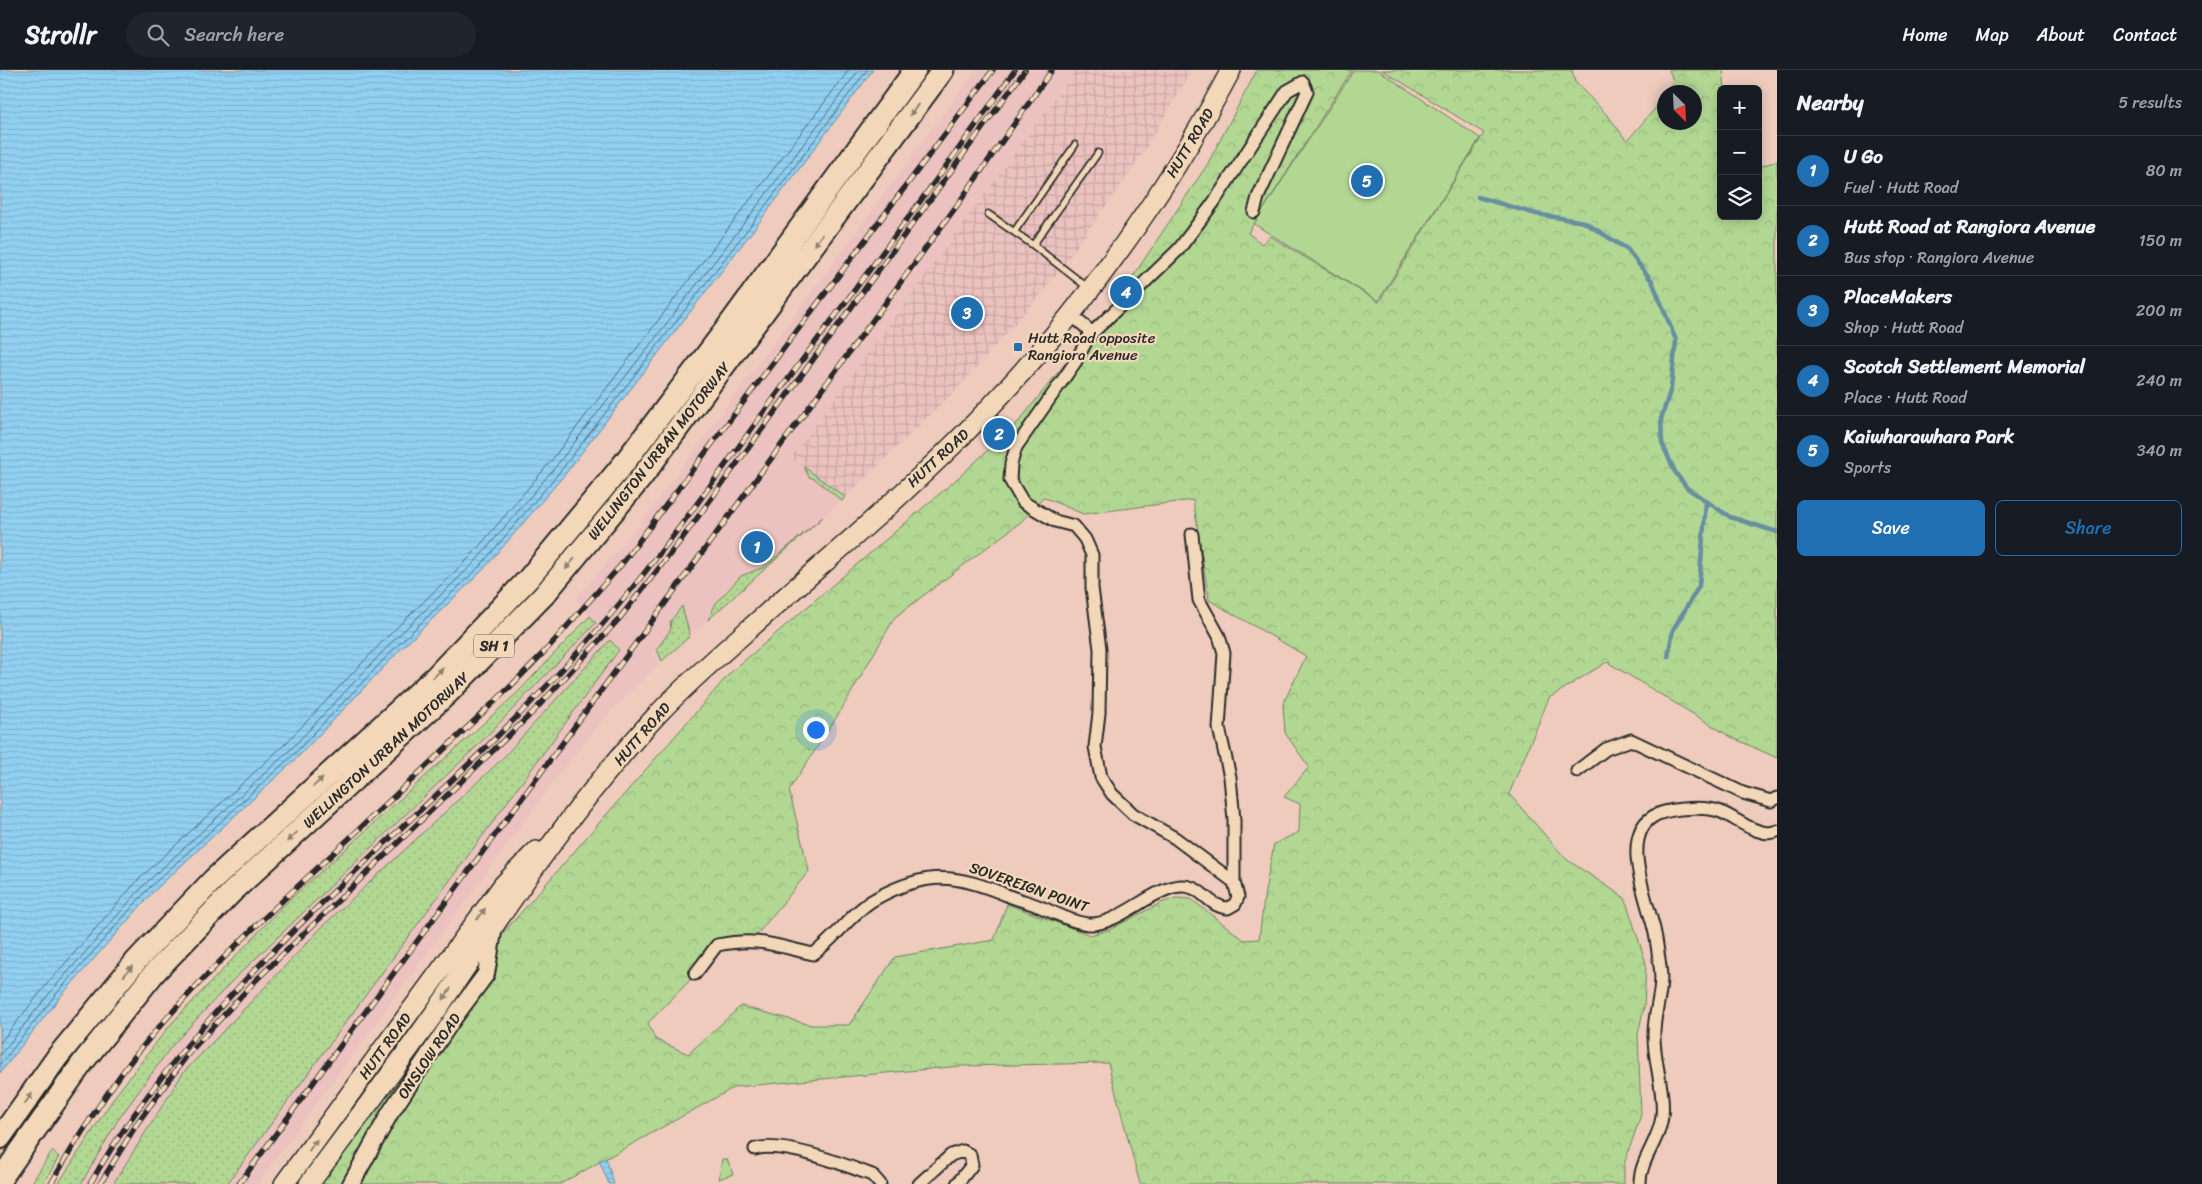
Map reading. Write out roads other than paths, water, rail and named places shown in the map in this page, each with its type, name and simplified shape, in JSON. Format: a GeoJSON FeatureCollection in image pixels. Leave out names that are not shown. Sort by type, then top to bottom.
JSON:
{"type":"FeatureCollection","features":[{"type":"Feature","properties":{"kind":"highway","name":"WELLINGTON URBAN MOTORWAY"},"geometry":{"type":"LineString","coordinates":[[0,1138],[58,1056],[137,960],[206,887],[434,677],[529,578],[621,468],[735,317],[915,70]]}},
{"type":"Feature","properties":{"kind":"highway","name":"WELLINGTON URBAN MOTORWAY"},"geometry":{"type":"LineString","coordinates":[[0,1180],[82,1062],[155,972],[232,892],[449,692],[544,595],[641,478],[943,70]]}},
{"type":"Feature","properties":{"kind":"main road","name":"HUTT ROAD"},"geometry":{"type":"LineString","coordinates":[[309,1184],[440,1004],[494,924],[588,798],[657,715],[714,660],[957,441],[1008,387],[1070,314],[1161,190],[1209,112],[1231,70]]}},
{"type":"Feature","properties":{"kind":"main road","name":"HUTT ROAD"},"geometry":{"type":"LineString","coordinates":[[284,1184],[503,885],[588,798]]}},
{"type":"Feature","properties":{"kind":"main road"},"geometry":{"type":"LineString","coordinates":[[426,989],[494,924]]}},
{"type":"Feature","properties":{"kind":"main road","name":"ONSLOW ROAD"},"geometry":{"type":"LineString","coordinates":[[351,1184],[390,1113],[452,1020],[486,974],[494,924]]}},
{"type":"Feature","properties":{"kind":"street"},"geometry":{"type":"LineString","coordinates":[[1234,882],[1175,838],[1133,814],[1112,794],[1101,778],[1095,746],[1099,712],[1100,649],[1092,588],[1092,555],[1085,539],[1074,526],[1055,521],[1022,502],[1010,480],[1011,464],[1016,447],[1076,361],[1089,336],[1179,249],[1214,202],[1287,91],[1303,82],[1307,92],[1258,197],[1254,212]]}},
{"type":"Feature","properties":{"kind":"street"},"geometry":{"type":"LineString","coordinates":[[1070,314],[1088,329],[1089,336]]}},
{"type":"Feature","properties":{"kind":"street"},"geometry":{"type":"LineString","coordinates":[[1192,534],[1199,600],[1219,636],[1224,653],[1219,728],[1230,777],[1234,820],[1234,882]]}},
{"type":"Feature","properties":{"kind":"street"},"geometry":{"type":"LineString","coordinates":[[1577,772],[1606,749],[1631,740],[1743,794],[1771,801],[1777,798]]}},
{"type":"Feature","properties":{"kind":"street"},"geometry":{"type":"LineString","coordinates":[[1640,1184],[1640,1176],[1652,1150],[1662,1116],[1654,1037],[1662,984],[1654,930],[1640,877],[1636,849],[1642,828],[1657,814],[1683,808],[1720,812],[1750,828],[1773,833],[1777,831]]}},
{"type":"Feature","properties":{"kind":"street","name":"SOVEREIGN POINT"},"geometry":{"type":"LineString","coordinates":[[695,974],[718,945],[730,942],[752,940],[813,954],[826,945],[873,900],[902,885],[929,878],[959,879],[991,888],[1060,916],[1087,924],[1101,923],[1174,887],[1188,886],[1197,888],[1212,902],[1221,907],[1228,908],[1235,904],[1238,897],[1234,882]]}},
{"type":"Feature","properties":{"kind":"street"},"geometry":{"type":"LineString","coordinates":[[754,1149],[767,1146],[786,1148],[872,1175],[880,1184]]}},
{"type":"Feature","properties":{"kind":"street"},"geometry":{"type":"LineString","coordinates":[[919,1184],[951,1155],[963,1151],[970,1155],[972,1165],[957,1184]]}},
{"type":"Feature","properties":{"kind":"lane"},"geometry":{"type":"LineString","coordinates":[[1014,232],[1075,144]]}},
{"type":"Feature","properties":{"kind":"lane"},"geometry":{"type":"LineString","coordinates":[[1033,245],[1098,153]]}},
{"type":"Feature","properties":{"kind":"lane"},"geometry":{"type":"LineString","coordinates":[[988,214],[1033,245],[1090,289]]}},
{"type":"Feature","properties":{"kind":"water"},"geometry":{"type":"Polygon","coordinates":[[[0,70],[873,70],[761,220],[566,473],[483,570],[399,651],[299,756],[152,893],[61,996],[0,1073],[0,70]]]}},
{"type":"Feature","properties":{"kind":"water"},"geometry":{"type":"Polygon","coordinates":[[[606,1158],[614,1184],[609,1184],[599,1160],[606,1158]]]}},
{"type":"Feature","properties":{"kind":"waterway"},"geometry":{"type":"LineString","coordinates":[[1478,197],[1536,214],[1584,222],[1627,249],[1652,281],[1676,340],[1671,388],[1661,419],[1662,443],[1675,472],[1687,488],[1730,517],[1777,532]]}},
{"type":"Feature","properties":{"kind":"waterway"},"geometry":{"type":"LineString","coordinates":[[1668,657],[1673,630],[1699,586],[1706,502]]}},
{"type":"Feature","properties":{"kind":"railway"},"geometry":{"type":"LineString","coordinates":[[51,1184],[84,1128],[121,1074],[193,989],[265,917],[509,688],[547,649],[621,565],[993,70]]}},
{"type":"Feature","properties":{"kind":"railway"},"geometry":{"type":"LineString","coordinates":[[90,1184],[137,1111],[189,1043],[247,978],[308,917],[497,737],[557,675],[616,608],[698,502],[1015,70]]}},
{"type":"Feature","properties":{"kind":"railway"},"geometry":{"type":"LineString","coordinates":[[100,1184],[138,1122],[188,1054],[254,982],[535,710],[619,619],[681,540],[1025,70]]}},
{"type":"Feature","properties":{"kind":"railway"},"geometry":{"type":"LineString","coordinates":[[239,1184],[958,204],[1052,70]]}},
{"type":"Feature","properties":{"kind":"place","name":"Kaiwharawhara Park"},"geometry":{"type":"Point","coordinates":[1367,181]}},
{"type":"Feature","properties":{"kind":"place","name":"Scotch Settlement Memorial"},"geometry":{"type":"Point","coordinates":[1126,292]}},
{"type":"Feature","properties":{"kind":"place","name":"PlaceMakers"},"geometry":{"type":"Point","coordinates":[967,313]}},
{"type":"Feature","properties":{"kind":"place","name":"Hutt Road opposite Rangiora Avenue"},"geometry":{"type":"Point","coordinates":[1018,347]}},
{"type":"Feature","properties":{"kind":"place","name":"Hutt Road at Rangiora Avenue"},"geometry":{"type":"Point","coordinates":[999,434]}},
{"type":"Feature","properties":{"kind":"place","name":"U Go"},"geometry":{"type":"Point","coordinates":[757,547]}}]}
